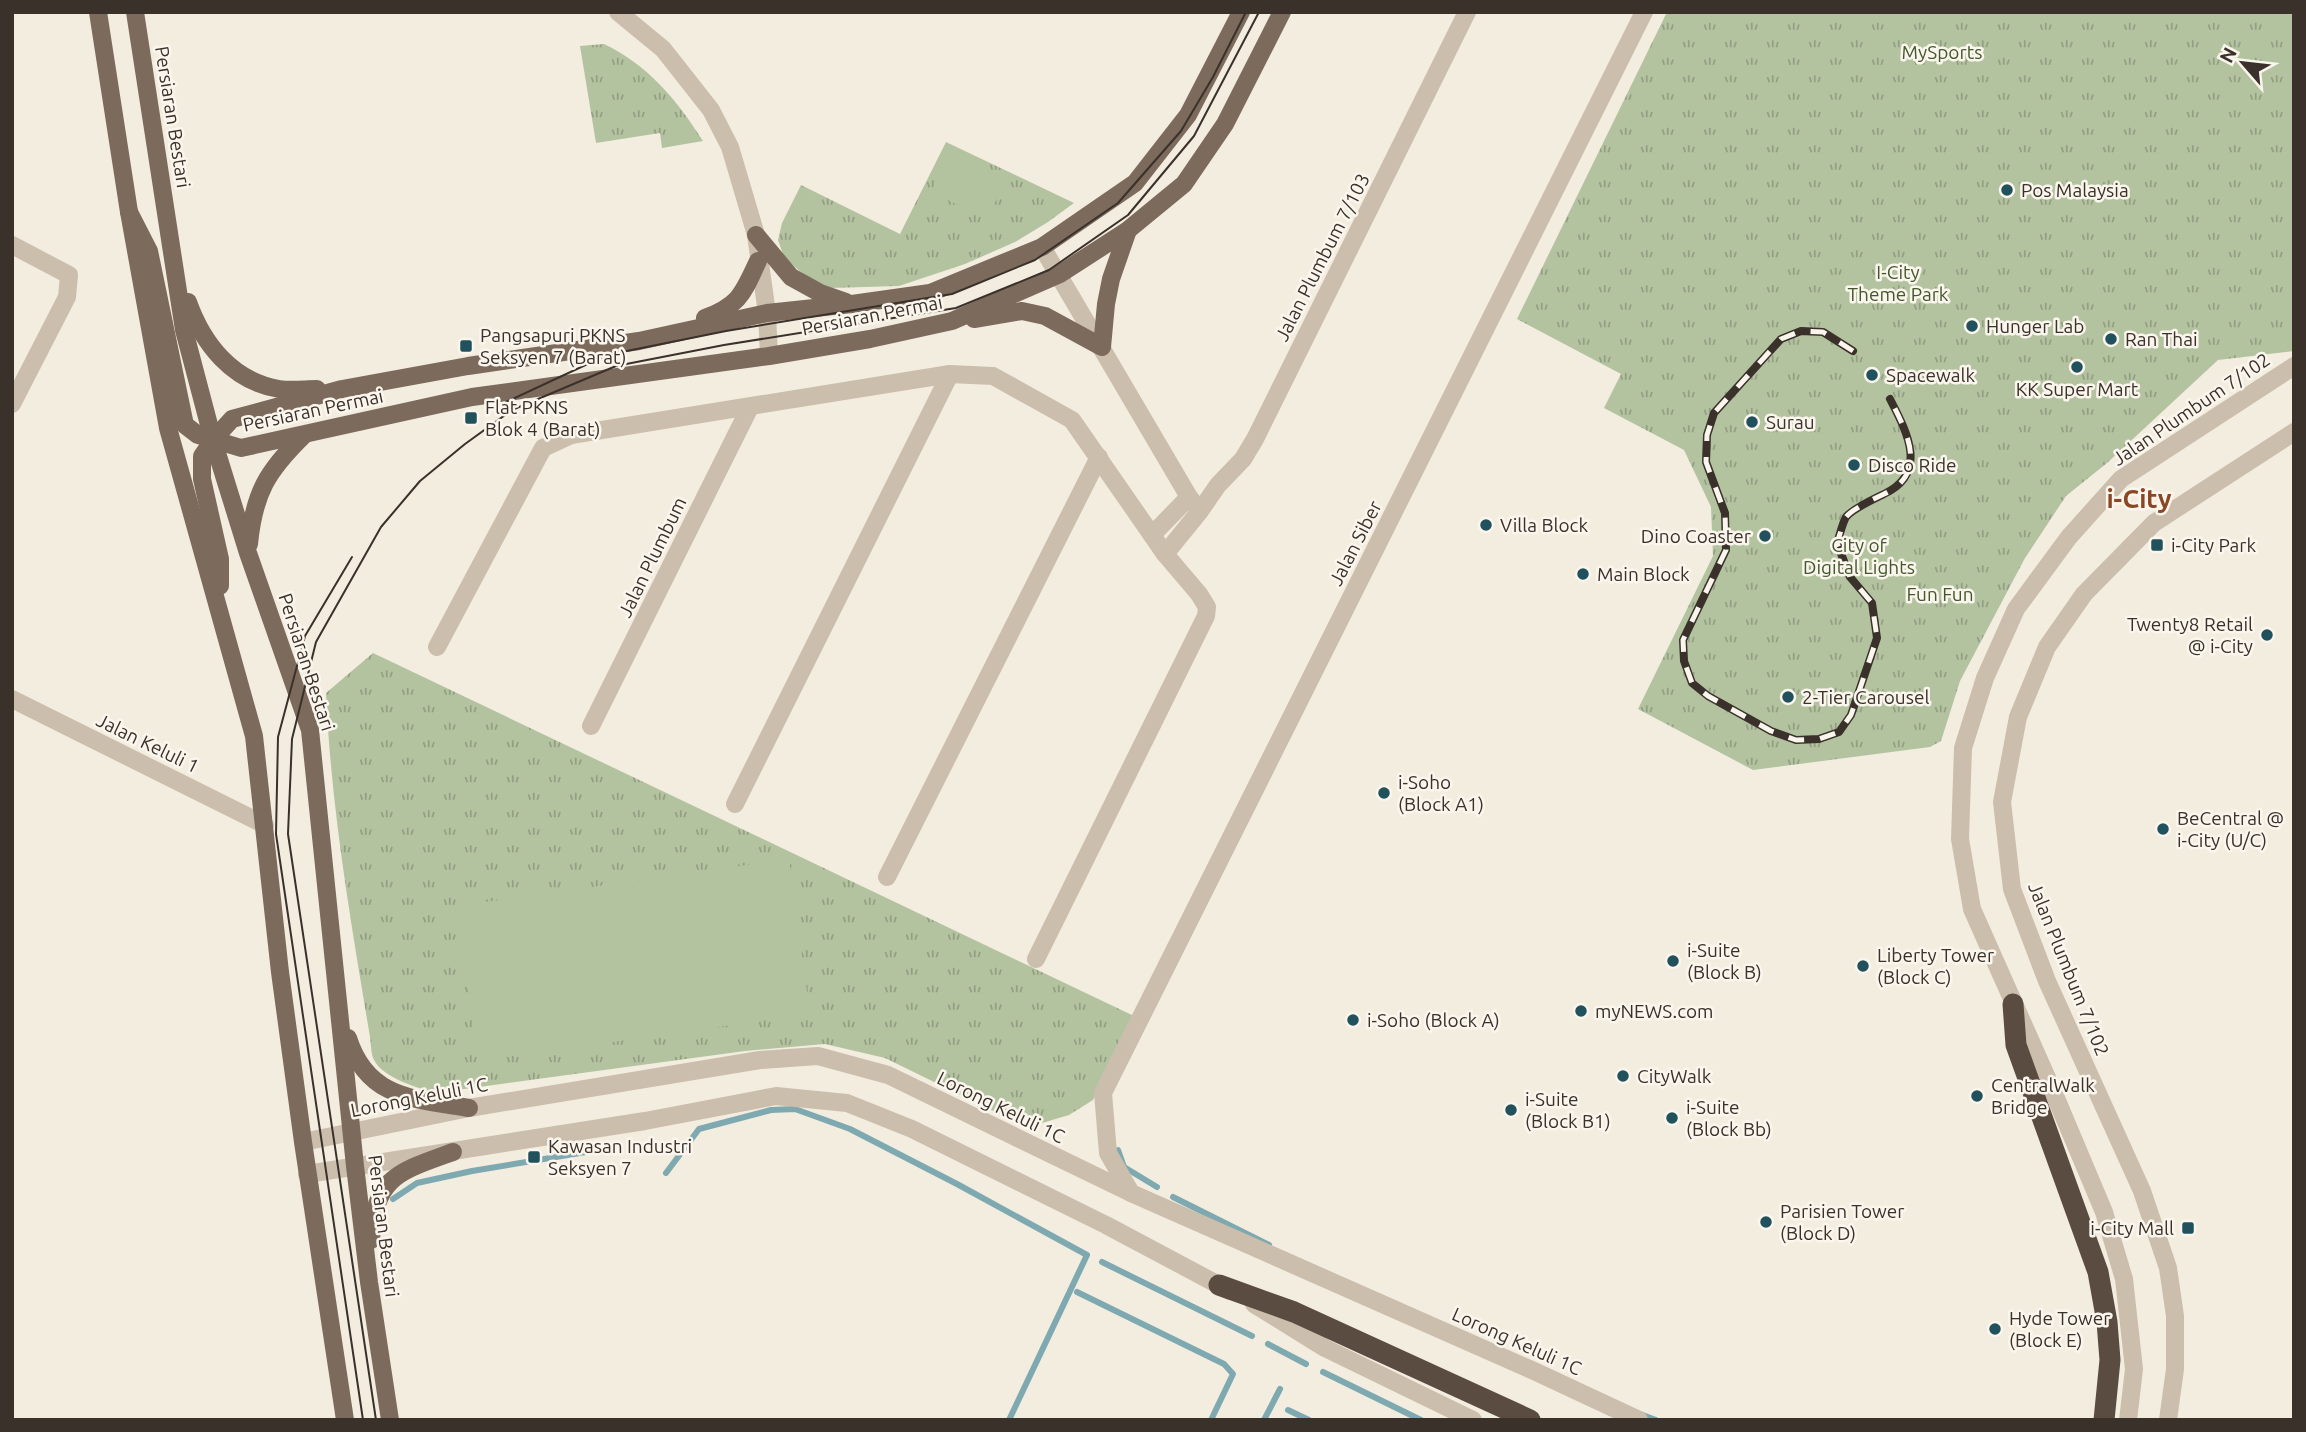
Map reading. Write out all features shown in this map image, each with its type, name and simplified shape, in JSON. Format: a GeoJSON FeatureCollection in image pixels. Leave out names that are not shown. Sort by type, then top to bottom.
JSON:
{"type":"FeatureCollection","features":[{"type":"Feature","properties":{"kind":"highway"},"geometry":{"type":"LineString","coordinates":[[2013,1004],[2016,1045],[2062,1166],[2098,1272],[2108,1322],[2110,1360],[2105,1420]]}},
{"type":"Feature","properties":{"kind":"highway"},"geometry":{"type":"LineString","coordinates":[[1219,1284],[1294,1312],[1530,1420]]}},
{"type":"Feature","properties":{"kind":"main road"},"geometry":{"type":"LineString","coordinates":[[98,12],[129,212],[167,428],[254,736],[280,972],[307,1174],[345,1420]]}},
{"type":"Feature","properties":{"kind":"main road","name":"Persiaran Bestari"},"geometry":{"type":"LineString","coordinates":[[135,12],[184,330],[213,440],[248,553],[310,730],[351,1132],[369,1282],[390,1420]]}},
{"type":"Feature","properties":{"kind":"main road","name":"Persiaran Permai"},"geometry":{"type":"LineString","coordinates":[[1241,12],[1188,115],[1135,183],[1042,247],[930,293],[767,313],[639,341],[468,366],[342,389],[232,419],[213,440],[241,449],[472,397],[769,356],[949,322],[1060,274],[1128,230],[1184,184],[1225,124],[1282,12]]}},
{"type":"Feature","properties":{"kind":"main road"},"geometry":{"type":"LineString","coordinates":[[129,212],[149,251],[186,425],[198,435],[213,440],[202,456],[202,479],[219,559],[220,611]]}},
{"type":"Feature","properties":{"kind":"main road"},"geometry":{"type":"LineString","coordinates":[[949,322],[1022,312],[1045,316],[1102,347],[1111,279],[1128,230]]}},
{"type":"Feature","properties":{"kind":"main road"},"geometry":{"type":"LineString","coordinates":[[756,235],[791,277],[820,293],[852,304]]}},
{"type":"Feature","properties":{"kind":"main road"},"geometry":{"type":"LineString","coordinates":[[639,341],[724,311],[740,298],[758,261]]}},
{"type":"Feature","properties":{"kind":"main road"},"geometry":{"type":"LineString","coordinates":[[175,268],[194,318],[209,344],[229,367],[250,379],[279,389],[342,389]]}},
{"type":"Feature","properties":{"kind":"main road"},"geometry":{"type":"LineString","coordinates":[[248,553],[252,517],[259,492],[275,466],[304,435]]}},
{"type":"Feature","properties":{"kind":"main road"},"geometry":{"type":"LineString","coordinates":[[337,990],[353,1054],[370,1078],[400,1096],[469,1108]]}},
{"type":"Feature","properties":{"kind":"main road"},"geometry":{"type":"LineString","coordinates":[[369,1282],[373,1217],[385,1186],[404,1170],[453,1152]]}},
{"type":"Feature","properties":{"kind":"street"},"geometry":{"type":"LineString","coordinates":[[618,12],[663,49],[711,110],[730,147],[756,235],[767,313],[769,356]]}},
{"type":"Feature","properties":{"kind":"street","name":"Jalan Plumbum 7/103"},"geometry":{"type":"LineString","coordinates":[[1194,504],[1218,485],[1243,459],[1255,439],[1467,12]]}},
{"type":"Feature","properties":{"kind":"street","name":"Jalan Siber"},"geometry":{"type":"LineString","coordinates":[[1131,1193],[1108,1153],[1103,1093],[1644,12]]}},
{"type":"Feature","properties":{"kind":"street"},"geometry":{"type":"LineString","coordinates":[[12,245],[69,275],[67,297],[12,404]]}},
{"type":"Feature","properties":{"kind":"street"},"geometry":{"type":"LineString","coordinates":[[1042,247],[1194,504]]}},
{"type":"Feature","properties":{"kind":"street","name":"Jalan Plumbum 7/102"},"geometry":{"type":"LineString","coordinates":[[2128,1420],[2134,1369],[2124,1279],[2104,1212],[1972,909],[1960,839],[1963,748],[1985,678],[2015,609],[2069,537],[2121,479],[2294,366]]}},
{"type":"Feature","properties":{"kind":"street"},"geometry":{"type":"LineString","coordinates":[[735,804],[950,374]]}},
{"type":"Feature","properties":{"kind":"street"},"geometry":{"type":"LineString","coordinates":[[437,648],[543,448],[571,435],[950,374],[993,376],[1072,421],[1165,554],[1207,607],[1206,616],[1036,959]]}},
{"type":"Feature","properties":{"kind":"street","name":"Jalan Plumbum"},"geometry":{"type":"LineString","coordinates":[[591,726],[750,407]]}},
{"type":"Feature","properties":{"kind":"street","name":"Jalan Plumbum 7/102"},"geometry":{"type":"LineString","coordinates":[[2168,1420],[2175,1369],[2175,1317],[2168,1268],[2142,1191],[2048,981],[2011,889],[2002,802],[2018,717],[2047,647],[2084,594],[2154,523],[2294,432]]}},
{"type":"Feature","properties":{"kind":"street"},"geometry":{"type":"LineString","coordinates":[[887,877],[1099,457]]}},
{"type":"Feature","properties":{"kind":"street"},"geometry":{"type":"LineString","coordinates":[[1152,535],[1194,504]]}},
{"type":"Feature","properties":{"kind":"street"},"geometry":{"type":"LineString","coordinates":[[1165,554],[1194,504]]}},
{"type":"Feature","properties":{"kind":"street","name":"Jalan Keluli 1"},"geometry":{"type":"LineString","coordinates":[[12,699],[265,825]]}},
{"type":"Feature","properties":{"kind":"street","name":"Lorong Keluli 1C"},"geometry":{"type":"LineString","coordinates":[[303,1142],[469,1108],[760,1060],[818,1056],[888,1075],[1131,1193],[1639,1420]]}},
{"type":"Feature","properties":{"kind":"street"},"geometry":{"type":"LineString","coordinates":[[307,1174],[645,1121],[776,1096],[847,1103],[912,1129],[1058,1201],[1219,1284],[1325,1348],[1473,1420]]}},
{"type":"Feature","properties":{"kind":"green space","name":"I-City Theme Park"},"geometry":{"type":"Polygon","coordinates":[[[1667,12],[2294,12],[2294,351],[2218,360],[2107,463],[2066,496],[2025,558],[1960,681],[1941,741],[1930,747],[1753,770],[1638,709],[1713,556],[1711,507],[1684,450],[1604,408],[1621,374],[1517,319],[1667,12]]]}},
{"type":"Feature","properties":{"kind":"green space"},"geometry":{"type":"Polygon","coordinates":[[[604,44],[648,73],[672,98],[703,141],[662,148],[660,133],[596,143],[580,46],[604,44]]]}},
{"type":"Feature","properties":{"kind":"green space"},"geometry":{"type":"Polygon","coordinates":[[[946,142],[1074,203],[1015,242],[965,264],[899,286],[830,288],[805,276],[784,257],[778,240],[782,223],[801,185],[900,234],[946,142]]]}},
{"type":"Feature","properties":{"kind":"green space"},"geometry":{"type":"Polygon","coordinates":[[[950,153],[1006,180],[987,219],[931,192],[950,153]]]}},
{"type":"Feature","properties":{"kind":"green space"},"geometry":{"type":"Polygon","coordinates":[[[373,653],[1134,1016],[1093,1100],[1069,1115],[1042,1123],[1022,1125],[885,1058],[825,1044],[745,1051],[435,1093],[393,1077],[379,1066],[372,1052],[337,823],[326,693],[373,653]]]}},
{"type":"Feature","properties":{"kind":"green space"},"geometry":{"type":"Polygon","coordinates":[[[789,859],[810,1014],[478,1061],[457,906],[789,859]]]}},
{"type":"Feature","properties":{"kind":"waterway"},"geometry":{"type":"LineString","coordinates":[[666,1173],[699,1129],[771,1110],[795,1109],[850,1129],[1087,1255],[1009,1420]]}},
{"type":"Feature","properties":{"kind":"waterway"},"geometry":{"type":"LineString","coordinates":[[393,1199],[417,1183],[610,1148]]}},
{"type":"Feature","properties":{"kind":"waterway"},"geometry":{"type":"LineString","coordinates":[[1118,1150],[1124,1167],[1157,1187]]}},
{"type":"Feature","properties":{"kind":"waterway"},"geometry":{"type":"LineString","coordinates":[[1173,1197],[1269,1245]]}},
{"type":"Feature","properties":{"kind":"waterway"},"geometry":{"type":"LineString","coordinates":[[1102,1262],[1252,1336]]}},
{"type":"Feature","properties":{"kind":"waterway"},"geometry":{"type":"LineString","coordinates":[[1077,1292],[1224,1364],[1233,1374],[1211,1420]]}},
{"type":"Feature","properties":{"kind":"waterway"},"geometry":{"type":"LineString","coordinates":[[1268,1344],[1306,1364]]}},
{"type":"Feature","properties":{"kind":"waterway"},"geometry":{"type":"LineString","coordinates":[[1323,1372],[1421,1420]]}},
{"type":"Feature","properties":{"kind":"waterway"},"geometry":{"type":"LineString","coordinates":[[1264,1420],[1280,1389]]}},
{"type":"Feature","properties":{"kind":"waterway"},"geometry":{"type":"LineString","coordinates":[[1288,1410],[1309,1420]]}},
{"type":"Feature","properties":{"kind":"waterway"},"geometry":{"type":"LineString","coordinates":[[1640,1414],[1656,1420]]}},
{"type":"Feature","properties":{"kind":"tram line"},"geometry":{"type":"LineString","coordinates":[[506,402],[607,355],[726,331],[952,294],[1035,260],[1118,203],[1181,131],[1213,77],[1246,12]]}},
{"type":"Feature","properties":{"kind":"tram line"},"geometry":{"type":"LineString","coordinates":[[376,1420],[288,834],[292,739],[316,642],[381,527],[420,481],[512,410],[616,366],[724,345],[956,308],[1049,270],[1128,215],[1194,136],[1259,12]]}},
{"type":"Feature","properties":{"kind":"tram line"},"geometry":{"type":"LineString","coordinates":[[352,557],[305,636],[278,737],[276,834],[363,1420]]}},
{"type":"Feature","properties":{"kind":"railway"},"geometry":{"type":"LineString","coordinates":[[1853,351],[1823,332],[1801,331],[1781,339],[1714,413],[1707,435],[1706,462],[1725,513],[1726,550],[1683,640],[1684,661],[1692,683],[1708,696],[1771,731],[1796,740],[1819,739],[1839,732],[1851,715],[1877,638],[1872,603],[1850,577],[1837,543],[1849,514],[1898,485],[1906,475],[1910,451],[1903,425],[1890,399]]}},
{"type":"Feature","properties":{"kind":"place","name":"Pos Malaysia"},"geometry":{"type":"Point","coordinates":[2007,190]}},
{"type":"Feature","properties":{"kind":"place","name":"Hunger Lab"},"geometry":{"type":"Point","coordinates":[1972,326]}},
{"type":"Feature","properties":{"kind":"place","name":"Ran Thai"},"geometry":{"type":"Point","coordinates":[2111,339]}},
{"type":"Feature","properties":{"kind":"place","name":"Pangsapuri PKNS Seksyen 7 (Barat)"},"geometry":{"type":"Point","coordinates":[466,346]}},
{"type":"Feature","properties":{"kind":"place","name":"KK Super Mart"},"geometry":{"type":"Point","coordinates":[2077,367]}},
{"type":"Feature","properties":{"kind":"place","name":"Spacewalk"},"geometry":{"type":"Point","coordinates":[1872,375]}},
{"type":"Feature","properties":{"kind":"place","name":"Flat PKNS Blok 4 (Barat)"},"geometry":{"type":"Point","coordinates":[471,418]}},
{"type":"Feature","properties":{"kind":"place","name":"Surau"},"geometry":{"type":"Point","coordinates":[1752,422]}},
{"type":"Feature","properties":{"kind":"place","name":"Disco Ride"},"geometry":{"type":"Point","coordinates":[1854,465]}},
{"type":"Feature","properties":{"kind":"place","name":"Villa Block"},"geometry":{"type":"Point","coordinates":[1486,525]}},
{"type":"Feature","properties":{"kind":"place","name":"Dino Coaster"},"geometry":{"type":"Point","coordinates":[1765,536]}},
{"type":"Feature","properties":{"kind":"place","name":"i-City Park"},"geometry":{"type":"Point","coordinates":[2157,545]}},
{"type":"Feature","properties":{"kind":"place","name":"Main Block"},"geometry":{"type":"Point","coordinates":[1583,574]}},
{"type":"Feature","properties":{"kind":"place","name":"Twenty8 Retail @ i-City"},"geometry":{"type":"Point","coordinates":[2267,635]}},
{"type":"Feature","properties":{"kind":"place","name":"2-Tier Carousel"},"geometry":{"type":"Point","coordinates":[1788,697]}},
{"type":"Feature","properties":{"kind":"place","name":"i-Soho (Block A1)"},"geometry":{"type":"Point","coordinates":[1384,793]}},
{"type":"Feature","properties":{"kind":"place","name":"BeCentral @ i-City (U/C)"},"geometry":{"type":"Point","coordinates":[2163,829]}},
{"type":"Feature","properties":{"kind":"place","name":"i-Suite (Block B)"},"geometry":{"type":"Point","coordinates":[1673,961]}},
{"type":"Feature","properties":{"kind":"place","name":"Liberty Tower (Block C)"},"geometry":{"type":"Point","coordinates":[1863,966]}},
{"type":"Feature","properties":{"kind":"place","name":"myNEWS.com"},"geometry":{"type":"Point","coordinates":[1581,1011]}},
{"type":"Feature","properties":{"kind":"place","name":"i-Soho (Block A)"},"geometry":{"type":"Point","coordinates":[1353,1020]}},
{"type":"Feature","properties":{"kind":"place","name":"CityWalk"},"geometry":{"type":"Point","coordinates":[1623,1076]}},
{"type":"Feature","properties":{"kind":"place","name":"CentralWalk Bridge"},"geometry":{"type":"Point","coordinates":[1977,1096]}},
{"type":"Feature","properties":{"kind":"place","name":"i-Suite (Block B1)"},"geometry":{"type":"Point","coordinates":[1511,1110]}},
{"type":"Feature","properties":{"kind":"place","name":"i-Suite (Block Bb)"},"geometry":{"type":"Point","coordinates":[1672,1118]}},
{"type":"Feature","properties":{"kind":"place","name":"Kawasan Industri Seksyen 7"},"geometry":{"type":"Point","coordinates":[534,1157]}},
{"type":"Feature","properties":{"kind":"place","name":"Parisien Tower (Block D)"},"geometry":{"type":"Point","coordinates":[1766,1222]}},
{"type":"Feature","properties":{"kind":"place","name":"i-City Mall"},"geometry":{"type":"Point","coordinates":[2188,1228]}},
{"type":"Feature","properties":{"kind":"place","name":"Hyde Tower (Block E)"},"geometry":{"type":"Point","coordinates":[1995,1329]}},
{"type":"Feature","properties":{"kind":"district","name":"i-City"},"geometry":{"type":"Point","coordinates":[2139,499]}},
{"type":"Feature","properties":{"kind":"park label","name":"MySports"},"geometry":{"type":"Point","coordinates":[1942,52]}},
{"type":"Feature","properties":{"kind":"park label","name":"City of Digital Lights"},"geometry":{"type":"Point","coordinates":[1859,556]}},
{"type":"Feature","properties":{"kind":"park label","name":"Fun Fun"},"geometry":{"type":"Point","coordinates":[1940,594]}}]}
